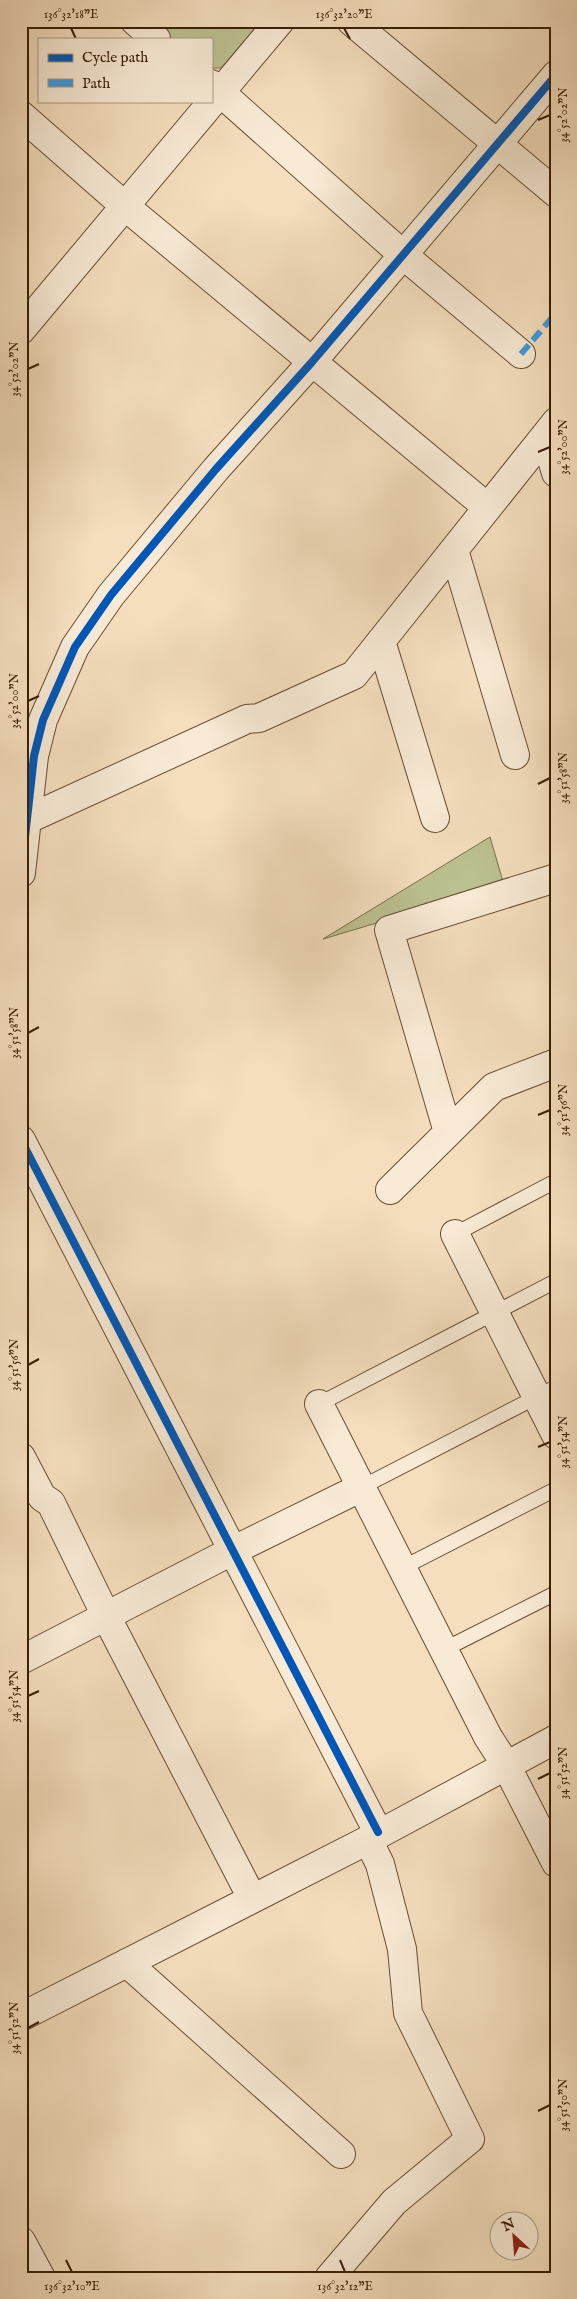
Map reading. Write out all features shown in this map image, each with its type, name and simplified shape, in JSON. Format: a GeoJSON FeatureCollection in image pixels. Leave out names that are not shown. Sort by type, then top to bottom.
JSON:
{"type":"FeatureCollection","features":[{"type":"Feature","properties":{"kind":"street"},"geometry":{"type":"LineString","coordinates":[[134,21],[155,38]]}},
{"type":"Feature","properties":{"kind":"street"},"geometry":{"type":"LineString","coordinates":[[280,21],[216,88],[402,254],[521,354]]}},
{"type":"Feature","properties":{"kind":"street"},"geometry":{"type":"LineString","coordinates":[[351,21],[497,145],[556,192]]}},
{"type":"Feature","properties":{"kind":"street"},"geometry":{"type":"LineString","coordinates":[[21,873],[34,756],[43,720],[75,647],[118,588],[216,469],[312,362],[556,75]]}},
{"type":"Feature","properties":{"kind":"street"},"geometry":{"type":"LineString","coordinates":[[21,330],[126,207],[205,102]]}},
{"type":"Feature","properties":{"kind":"street"},"geometry":{"type":"LineString","coordinates":[[21,115],[126,207],[486,508]]}},
{"type":"Feature","properties":{"kind":"street"},"geometry":{"type":"LineString","coordinates":[[26,820],[247,719],[259,718],[354,675],[550,429]]}},
{"type":"Feature","properties":{"kind":"street"},"geometry":{"type":"LineString","coordinates":[[550,429],[556,473]]}},
{"type":"Feature","properties":{"kind":"street"},"geometry":{"type":"LineString","coordinates":[[454,550],[516,756]]}},
{"type":"Feature","properties":{"kind":"street"},"geometry":{"type":"LineString","coordinates":[[381,641],[435,818]]}},
{"type":"Feature","properties":{"kind":"street"},"geometry":{"type":"LineString","coordinates":[[448,1132],[389,930],[556,878]]}},
{"type":"Feature","properties":{"kind":"street"},"geometry":{"type":"LineString","coordinates":[[390,1190],[494,1087],[556,1063]]}},
{"type":"Feature","properties":{"kind":"street"},"geometry":{"type":"LineString","coordinates":[[21,1140],[232,1551],[373,1836],[402,1949],[408,2013],[470,2139],[394,2202],[329,2278]]}},
{"type":"Feature","properties":{"kind":"street"},"geometry":{"type":"LineString","coordinates":[[455,1234],[495,1313],[546,1392],[556,1435]]}},
{"type":"Feature","properties":{"kind":"street"},"geometry":{"type":"LineString","coordinates":[[319,1404],[443,1650],[488,1737],[506,1765],[556,1863]]}},
{"type":"Feature","properties":{"kind":"street"},"geometry":{"type":"LineString","coordinates":[[21,1457],[42,1497],[51,1503],[106,1616],[252,1898]]}},
{"type":"Feature","properties":{"kind":"street"},"geometry":{"type":"LineString","coordinates":[[21,1660],[232,1551],[360,1488]]}},
{"type":"Feature","properties":{"kind":"street"},"geometry":{"type":"LineString","coordinates":[[21,2017],[373,1836],[556,1739]]}},
{"type":"Feature","properties":{"kind":"street"},"geometry":{"type":"LineString","coordinates":[[127,1963],[341,2154]]}},
{"type":"Feature","properties":{"kind":"street"},"geometry":{"type":"LineString","coordinates":[[21,2241],[41,2278]]}},
{"type":"Feature","properties":{"kind":"lane"},"geometry":{"type":"LineString","coordinates":[[455,1234],[556,1181]]}},
{"type":"Feature","properties":{"kind":"lane"},"geometry":{"type":"LineString","coordinates":[[319,1404],[556,1281]]}},
{"type":"Feature","properties":{"kind":"lane"},"geometry":{"type":"LineString","coordinates":[[360,1488],[546,1392]]}},
{"type":"Feature","properties":{"kind":"lane"},"geometry":{"type":"LineString","coordinates":[[402,1568],[556,1489]]}},
{"type":"Feature","properties":{"kind":"lane"},"geometry":{"type":"LineString","coordinates":[[443,1650],[556,1593]]}},
{"type":"Feature","properties":{"kind":"green space"},"geometry":{"type":"Polygon","coordinates":[[[147,21],[261,21],[221,68],[212,68],[212,38],[168,38],[147,21]]]}},
{"type":"Feature","properties":{"kind":"green space"},"geometry":{"type":"Polygon","coordinates":[[[490,837],[504,885],[323,939],[490,837]]]}},
{"type":"Feature","properties":{"kind":"marked path"},"geometry":{"type":"LineString","coordinates":[[521,354],[556,313]]}},
{"type":"Feature","properties":{"kind":"cycle path"},"geometry":{"type":"LineString","coordinates":[[21,873],[34,756],[43,720],[75,647],[111,595],[216,469],[312,362],[556,75]]}},
{"type":"Feature","properties":{"kind":"cycle path"},"geometry":{"type":"LineString","coordinates":[[21,1140],[378,1832]]}}]}
